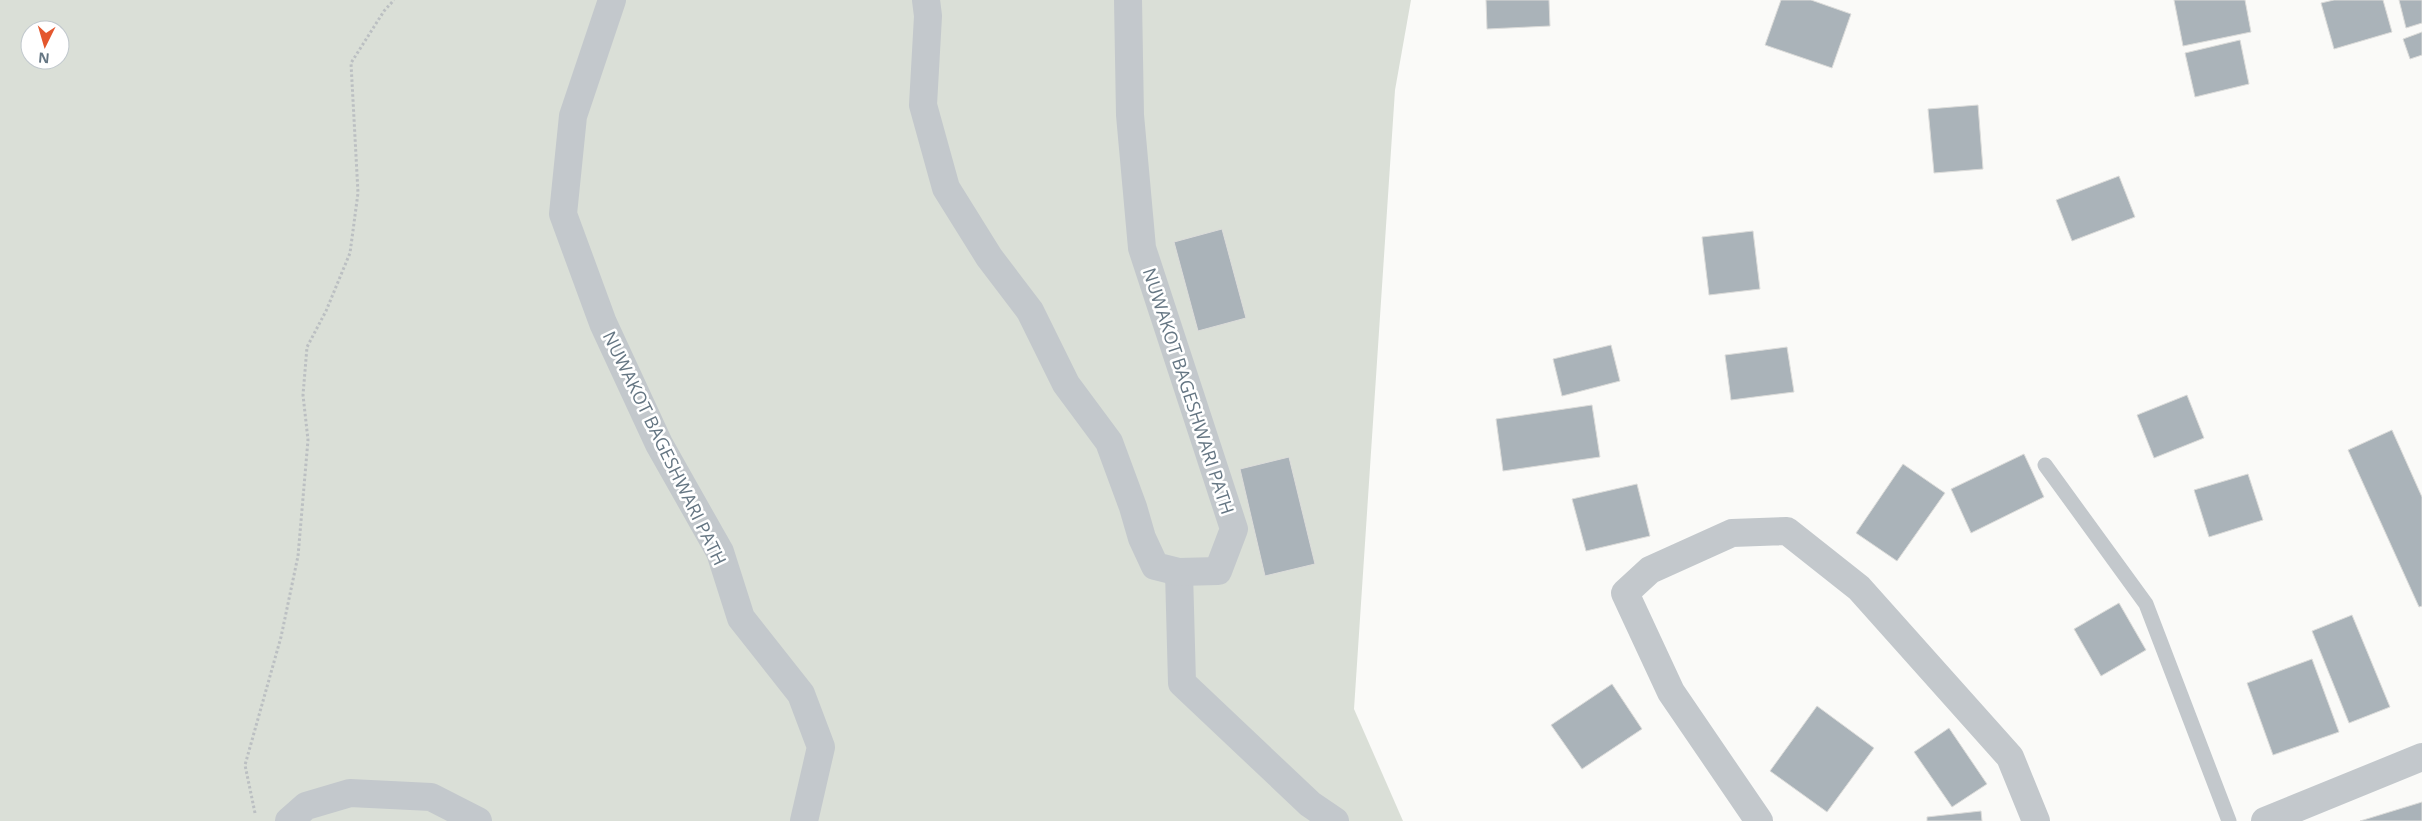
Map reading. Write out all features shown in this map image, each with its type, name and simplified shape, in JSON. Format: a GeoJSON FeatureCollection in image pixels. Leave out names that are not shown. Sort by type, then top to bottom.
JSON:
{"type":"FeatureCollection","features":[{"type":"Feature","properties":{"kind":"street","name":"NUWAKOT BAGESHWARI PATH"},"geometry":{"type":"LineString","coordinates":[[612,0],[573,116],[564,214],[603,323],[659,444],[720,552],[741,618],[801,694],[822,747],[804,821]]}},
{"type":"Feature","properties":{"kind":"street","name":"NUWAKOT BAGESHWARI PATH"},"geometry":{"type":"LineString","coordinates":[[926,0],[928,16],[923,105],[946,188],[989,257],[1030,311],[1066,384],[1109,442],[1142,538],[1155,566],[1179,572],[1218,570],[1234,529],[1142,248],[1130,115],[1128,0]]}},
{"type":"Feature","properties":{"kind":"street"},"geometry":{"type":"LineString","coordinates":[[1759,821],[1671,692],[1625,593],[1650,570],[1732,533],[1787,531],[1858,588],[2010,757],[2036,821]]}},
{"type":"Feature","properties":{"kind":"street"},"geometry":{"type":"LineString","coordinates":[[1179,572],[1182,683],[1310,804],[1335,821]]}},
{"type":"Feature","properties":{"kind":"street"},"geometry":{"type":"LineString","coordinates":[[2265,821],[2422,757]]}},
{"type":"Feature","properties":{"kind":"street"},"geometry":{"type":"LineString","coordinates":[[289,821],[306,806],[350,793],[431,797],[478,821]]}},
{"type":"Feature","properties":{"kind":"lane"},"geometry":{"type":"LineString","coordinates":[[2046,465],[2146,604],[2229,821]]}},
{"type":"Feature","properties":{"kind":"path"},"geometry":{"type":"LineString","coordinates":[[256,819],[245,765],[281,637],[298,556],[308,440],[302,395],[307,348],[326,311],[350,253],[358,193],[351,63],[384,11],[394,0]]}},
{"type":"Feature","properties":{"kind":"shaded area"},"geometry":{"type":"Polygon","coordinates":[[[0,0],[1411,0],[1395,90],[1354,709],[1403,821],[0,821],[0,0]]]}},
{"type":"Feature","properties":{"kind":"building"},"geometry":{"type":"Polygon","coordinates":[[[1486,0],[1549,0],[1550,26],[1487,29],[1486,0]]]}},
{"type":"Feature","properties":{"kind":"building"},"geometry":{"type":"Polygon","coordinates":[[[1781,0],[1811,0],[1851,14],[1832,68],[1765,45],[1781,0]]]}},
{"type":"Feature","properties":{"kind":"building"},"geometry":{"type":"Polygon","coordinates":[[[2174,0],[2245,0],[2251,32],[2183,46],[2174,0]]]}},
{"type":"Feature","properties":{"kind":"building"},"geometry":{"type":"Polygon","coordinates":[[[2334,0],[2383,0],[2392,32],[2334,49],[2321,3],[2334,0]]]}},
{"type":"Feature","properties":{"kind":"building"},"geometry":{"type":"Polygon","coordinates":[[[2399,0],[2422,0],[2422,23],[2406,28],[2399,0]]]}},
{"type":"Feature","properties":{"kind":"building"},"geometry":{"type":"Polygon","coordinates":[[[2422,32],[2422,55],[2410,59],[2403,39],[2422,32]]]}},
{"type":"Feature","properties":{"kind":"building"},"geometry":{"type":"Polygon","coordinates":[[[2240,40],[2249,84],[2195,97],[2185,53],[2240,40]]]}},
{"type":"Feature","properties":{"kind":"building"},"geometry":{"type":"Polygon","coordinates":[[[1978,105],[1983,169],[1934,173],[1928,109],[1978,105]]]}},
{"type":"Feature","properties":{"kind":"building"},"geometry":{"type":"Polygon","coordinates":[[[2119,176],[2135,217],[2072,241],[2056,200],[2119,176]]]}},
{"type":"Feature","properties":{"kind":"building"},"geometry":{"type":"Polygon","coordinates":[[[1222,229],[1246,318],[1198,331],[1174,242],[1222,229]]]}},
{"type":"Feature","properties":{"kind":"building"},"geometry":{"type":"Polygon","coordinates":[[[1753,231],[1760,289],[1709,295],[1702,237],[1753,231]]]}},
{"type":"Feature","properties":{"kind":"building"},"geometry":{"type":"Polygon","coordinates":[[[1611,345],[1620,381],[1562,396],[1553,359],[1611,345]]]}},
{"type":"Feature","properties":{"kind":"building"},"geometry":{"type":"Polygon","coordinates":[[[1787,347],[1794,392],[1731,400],[1725,355],[1787,347]]]}},
{"type":"Feature","properties":{"kind":"building"},"geometry":{"type":"Polygon","coordinates":[[[2187,395],[2204,438],[2154,458],[2137,415],[2187,395]]]}},
{"type":"Feature","properties":{"kind":"building"},"geometry":{"type":"Polygon","coordinates":[[[1592,405],[1600,457],[1503,471],[1496,419],[1592,405]]]}},
{"type":"Feature","properties":{"kind":"building"},"geometry":{"type":"Polygon","coordinates":[[[2392,430],[2422,497],[2422,606],[2419,607],[2348,450],[2392,430]]]}},
{"type":"Feature","properties":{"kind":"building"},"geometry":{"type":"Polygon","coordinates":[[[2024,454],[2044,497],[1971,533],[1951,489],[2024,454]]]}},
{"type":"Feature","properties":{"kind":"building"},"geometry":{"type":"Polygon","coordinates":[[[1289,457],[1315,564],[1265,576],[1240,469],[1289,457]]]}},
{"type":"Feature","properties":{"kind":"building"},"geometry":{"type":"Polygon","coordinates":[[[1903,464],[1945,493],[1897,561],[1856,533],[1903,464]]]}},
{"type":"Feature","properties":{"kind":"building"},"geometry":{"type":"Polygon","coordinates":[[[2248,474],[2263,520],[2209,537],[2194,490],[2248,474]]]}},
{"type":"Feature","properties":{"kind":"building"},"geometry":{"type":"Polygon","coordinates":[[[1637,484],[1650,536],[1586,551],[1572,499],[1637,484]]]}},
{"type":"Feature","properties":{"kind":"building"},"geometry":{"type":"Polygon","coordinates":[[[2119,603],[2146,650],[2101,676],[2074,629],[2119,603]]]}},
{"type":"Feature","properties":{"kind":"building"},"geometry":{"type":"Polygon","coordinates":[[[2352,615],[2390,707],[2349,723],[2312,631],[2352,615]]]}},
{"type":"Feature","properties":{"kind":"building"},"geometry":{"type":"Polygon","coordinates":[[[2312,659],[2339,732],[2273,755],[2247,683],[2312,659]]]}},
{"type":"Feature","properties":{"kind":"building"},"geometry":{"type":"Polygon","coordinates":[[[1612,684],[1642,729],[1582,769],[1551,725],[1612,684]]]}},
{"type":"Feature","properties":{"kind":"building"},"geometry":{"type":"Polygon","coordinates":[[[1817,706],[1874,748],[1827,812],[1770,771],[1817,706]]]}},
{"type":"Feature","properties":{"kind":"building"},"geometry":{"type":"Polygon","coordinates":[[[1949,728],[1987,784],[1952,807],[1914,752],[1949,728]]]}},
{"type":"Feature","properties":{"kind":"building"},"geometry":{"type":"Polygon","coordinates":[[[2422,802],[2422,821],[2360,821],[2422,802]]]}},
{"type":"Feature","properties":{"kind":"building"},"geometry":{"type":"Polygon","coordinates":[[[1981,811],[1982,821],[1927,821],[1927,817],[1981,811]]]}}]}
